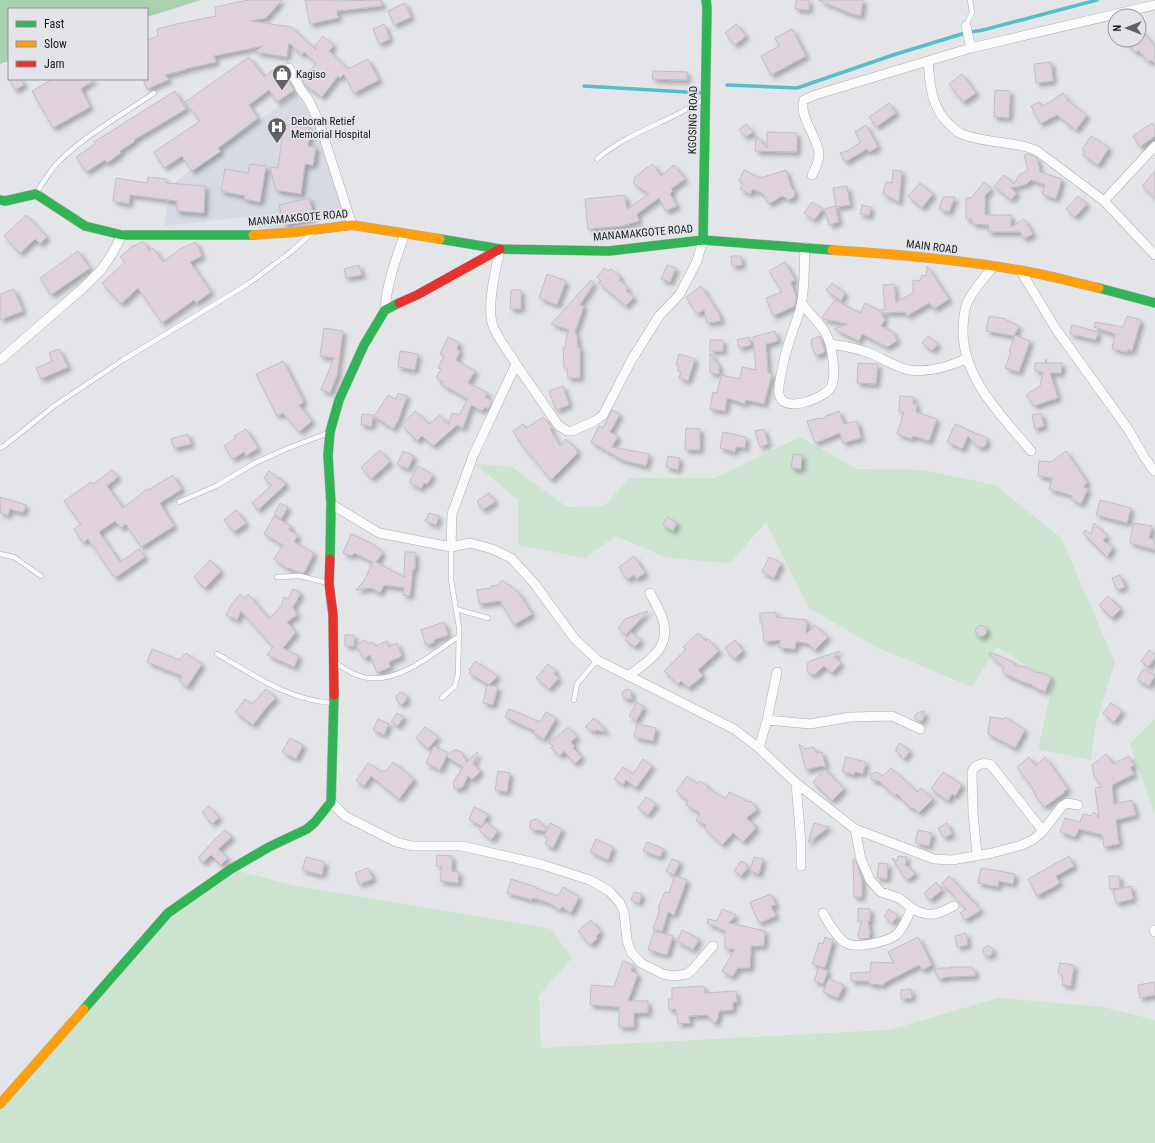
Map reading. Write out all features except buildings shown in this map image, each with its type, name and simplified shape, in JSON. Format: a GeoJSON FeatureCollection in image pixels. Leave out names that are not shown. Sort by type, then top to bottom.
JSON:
{"type":"FeatureCollection","features":[{"type":"Feature","properties":{"kind":"street","name":"KGOSING ROAD"},"geometry":{"type":"LineString","coordinates":[[703,240],[706,0]]}},
{"type":"Feature","properties":{"kind":"street"},"geometry":{"type":"LineString","coordinates":[[812,175],[817,165],[819,153],[813,134],[803,112],[804,100],[928,61],[970,45],[1155,5]]}},
{"type":"Feature","properties":{"kind":"street"},"geometry":{"type":"LineString","coordinates":[[966,26],[970,45]]}},
{"type":"Feature","properties":{"kind":"street"},"geometry":{"type":"LineString","coordinates":[[928,61],[932,98],[938,111],[959,133],[1030,148],[1050,160],[1104,201],[1155,255]]}},
{"type":"Feature","properties":{"kind":"street"},"geometry":{"type":"LineString","coordinates":[[289,68],[309,101],[319,122],[352,225]]}},
{"type":"Feature","properties":{"kind":"street"},"geometry":{"type":"LineString","coordinates":[[1104,201],[1155,146]]}},
{"type":"Feature","properties":{"kind":"street"},"geometry":{"type":"LineString","coordinates":[[0,200],[5,201],[36,194]]}},
{"type":"Feature","properties":{"kind":"street","name":"MANAMAKGOTE ROAD"},"geometry":{"type":"LineString","coordinates":[[36,194],[85,226],[122,235],[247,235],[296,232],[317,228],[352,225],[500,249],[609,251],[703,240]]}},
{"type":"Feature","properties":{"kind":"street"},"geometry":{"type":"LineString","coordinates":[[0,1104],[168,913],[231,869],[270,847],[307,829],[315,822],[331,802],[334,662],[333,615],[329,583],[331,504],[328,455],[330,432],[339,400],[364,346],[385,310],[386,291],[405,233]]}},
{"type":"Feature","properties":{"kind":"street"},"geometry":{"type":"LineString","coordinates":[[0,360],[102,270],[122,235]]}},
{"type":"Feature","properties":{"kind":"street"},"geometry":{"type":"LineString","coordinates":[[500,249],[494,276],[491,315],[493,326],[516,364],[558,425],[562,429],[572,431],[595,421],[603,415],[631,361],[659,316],[680,294],[697,260],[703,240]]}},
{"type":"Feature","properties":{"kind":"street","name":"MAIN ROAD"},"geometry":{"type":"LineString","coordinates":[[703,240],[890,254],[994,266],[1020,270],[1155,303]]}},
{"type":"Feature","properties":{"kind":"street"},"geometry":{"type":"LineString","coordinates":[[802,303],[806,311],[823,329],[830,344],[834,380],[831,388],[821,396],[803,403],[793,404],[784,402],[779,397],[778,391],[790,338],[802,303],[805,247]]}},
{"type":"Feature","properties":{"kind":"street"},"geometry":{"type":"LineString","coordinates":[[385,310],[418,295],[500,249]]}},
{"type":"Feature","properties":{"kind":"street"},"geometry":{"type":"LineString","coordinates":[[994,266],[967,303],[963,322],[963,340],[966,360],[972,375],[986,395],[1031,451]]}},
{"type":"Feature","properties":{"kind":"street"},"geometry":{"type":"LineString","coordinates":[[1020,270],[1056,329],[1123,422],[1145,458],[1155,471]]}},
{"type":"Feature","properties":{"kind":"street"},"geometry":{"type":"LineString","coordinates":[[830,344],[850,347],[871,354],[908,370],[929,371],[966,360]]}},
{"type":"Feature","properties":{"kind":"street"},"geometry":{"type":"LineString","coordinates":[[450,547],[452,514],[473,456],[516,364]]}},
{"type":"Feature","properties":{"kind":"street"},"geometry":{"type":"LineString","coordinates":[[331,504],[379,532],[450,547],[470,543],[492,549],[511,558],[534,583],[574,638],[597,660],[734,729],[759,748],[796,783],[855,829],[934,859],[952,860],[1022,845],[1034,839],[1043,831],[1062,806],[1067,803],[1078,805]]}},
{"type":"Feature","properties":{"kind":"street"},"geometry":{"type":"LineString","coordinates":[[628,676],[652,659],[659,650],[664,639],[662,617],[650,593]]}},
{"type":"Feature","properties":{"kind":"street"},"geometry":{"type":"LineString","coordinates":[[759,748],[768,720],[777,672]]}},
{"type":"Feature","properties":{"kind":"street"},"geometry":{"type":"LineString","coordinates":[[768,720],[810,724],[850,717],[892,716],[920,729]]}},
{"type":"Feature","properties":{"kind":"street"},"geometry":{"type":"LineString","coordinates":[[977,855],[973,813],[972,772],[974,768],[978,766],[987,763],[992,765],[1043,831]]}},
{"type":"Feature","properties":{"kind":"street"},"geometry":{"type":"LineString","coordinates":[[796,783],[801,843],[801,866]]}},
{"type":"Feature","properties":{"kind":"street"},"geometry":{"type":"LineString","coordinates":[[331,802],[345,816],[396,842],[412,846],[462,846],[540,864],[590,880],[609,891],[620,903],[624,912],[627,940],[631,952],[641,963],[663,974],[674,976],[687,974],[693,970],[713,946]]}},
{"type":"Feature","properties":{"kind":"street"},"geometry":{"type":"LineString","coordinates":[[855,829],[861,859],[870,880],[881,892],[899,898],[920,914],[938,914],[954,906]]}},
{"type":"Feature","properties":{"kind":"street"},"geometry":{"type":"LineString","coordinates":[[823,913],[839,937],[846,944],[854,946],[886,941],[897,934],[912,908]]}},
{"type":"Feature","properties":{"kind":"lane"},"geometry":{"type":"LineString","coordinates":[[966,26],[972,12],[970,0]]}},
{"type":"Feature","properties":{"kind":"lane"},"geometry":{"type":"LineString","coordinates":[[36,194],[53,169],[68,153],[154,93]]}},
{"type":"Feature","properties":{"kind":"lane"},"geometry":{"type":"LineString","coordinates":[[597,159],[609,148],[688,110],[705,98]]}},
{"type":"Feature","properties":{"kind":"lane"},"geometry":{"type":"LineString","coordinates":[[0,448],[54,406],[123,360],[248,284],[292,251],[317,228]]}},
{"type":"Feature","properties":{"kind":"lane"},"geometry":{"type":"LineString","coordinates":[[179,502],[216,486],[255,463],[330,432]]}},
{"type":"Feature","properties":{"kind":"lane"},"geometry":{"type":"LineString","coordinates":[[442,698],[455,686],[458,674],[459,626],[451,580],[450,547]]}},
{"type":"Feature","properties":{"kind":"lane"},"geometry":{"type":"LineString","coordinates":[[0,554],[14,558],[41,576]]}},
{"type":"Feature","properties":{"kind":"lane"},"geometry":{"type":"LineString","coordinates":[[277,577],[300,576],[329,583]]}},
{"type":"Feature","properties":{"kind":"lane"},"geometry":{"type":"LineString","coordinates":[[456,609],[488,618]]}},
{"type":"Feature","properties":{"kind":"lane"},"geometry":{"type":"LineString","coordinates":[[334,662],[356,675],[368,678],[380,678],[401,673],[459,636]]}},
{"type":"Feature","properties":{"kind":"lane"},"geometry":{"type":"LineString","coordinates":[[217,654],[273,686],[297,697],[334,703]]}},
{"type":"Feature","properties":{"kind":"lane"},"geometry":{"type":"LineString","coordinates":[[574,700],[577,684],[597,660]]}},
{"type":"Feature","properties":{"kind":"shaded area","name":"Deborah Retief Memorial Hospital"},"geometry":{"type":"Polygon","coordinates":[[[301,90],[309,101],[349,215],[285,228],[258,228],[255,216],[164,226],[172,184],[301,90]]]}},
{"type":"Feature","properties":{"kind":"green space"},"geometry":{"type":"Polygon","coordinates":[[[0,0],[201,0],[148,17],[148,8],[8,8],[8,61],[0,64],[0,0]]]}},
{"type":"Feature","properties":{"kind":"green space"},"geometry":{"type":"Polygon","coordinates":[[[800,437],[857,469],[922,470],[995,485],[1061,538],[1115,662],[1095,727],[1091,760],[1038,749],[1053,682],[997,647],[972,687],[876,647],[809,608],[766,522],[730,563],[667,558],[616,536],[585,558],[518,545],[518,500],[475,464],[512,467],[567,507],[604,506],[630,478],[715,478],[800,437]]]}},
{"type":"Feature","properties":{"kind":"green space"},"geometry":{"type":"Polygon","coordinates":[[[1155,719],[1155,815],[1130,744],[1155,719]]]}},
{"type":"Feature","properties":{"kind":"green space"},"geometry":{"type":"Polygon","coordinates":[[[231,869],[296,886],[551,929],[572,958],[539,995],[541,1048],[889,1030],[998,998],[1103,1007],[1155,1020],[1155,1143],[0,1143],[0,1104],[168,913],[231,869]]]}},
{"type":"Feature","properties":{"kind":"waterway"},"geometry":{"type":"LineString","coordinates":[[727,85],[797,88],[893,55],[965,33],[983,30],[1097,0]]}},
{"type":"Feature","properties":{"kind":"waterway"},"geometry":{"type":"LineString","coordinates":[[584,86],[703,93]]}},
{"type":"Feature","properties":{"kind":"traffic: fast"},"geometry":{"type":"LineString","coordinates":[[703,240],[706,0]]}},
{"type":"Feature","properties":{"kind":"traffic: fast"},"geometry":{"type":"LineString","coordinates":[[0,200],[5,201],[36,194],[85,226],[122,235],[253,235]]}},
{"type":"Feature","properties":{"kind":"traffic: fast"},"geometry":{"type":"LineString","coordinates":[[440,239],[500,249],[609,251],[703,240],[832,250]]}},
{"type":"Feature","properties":{"kind":"traffic: fast"},"geometry":{"type":"LineString","coordinates":[[1099,288],[1155,303]]}},
{"type":"Feature","properties":{"kind":"traffic: fast"},"geometry":{"type":"LineString","coordinates":[[330,559],[331,504],[328,455],[330,432],[339,400],[364,345],[385,310],[399,303]]}},
{"type":"Feature","properties":{"kind":"traffic: fast"},"geometry":{"type":"LineString","coordinates":[[84,1009],[168,913],[231,869],[269,847],[307,829],[315,822],[331,802],[334,695]]}},
{"type":"Feature","properties":{"kind":"traffic: slow"},"geometry":{"type":"LineString","coordinates":[[253,235],[296,232],[352,225],[440,239]]}},
{"type":"Feature","properties":{"kind":"traffic: slow"},"geometry":{"type":"LineString","coordinates":[[832,250],[902,255],[995,266],[1099,288]]}},
{"type":"Feature","properties":{"kind":"traffic: slow"},"geometry":{"type":"LineString","coordinates":[[0,1104],[84,1009]]}},
{"type":"Feature","properties":{"kind":"traffic: jam"},"geometry":{"type":"LineString","coordinates":[[399,303],[417,295],[500,249]]}},
{"type":"Feature","properties":{"kind":"traffic: jam"},"geometry":{"type":"LineString","coordinates":[[330,559],[329,583],[333,615],[334,695]]}},
{"type":"Feature","properties":{"kind":"place","name":"Kagiso"},"geometry":{"type":"Point","coordinates":[282,91]}},
{"type":"Feature","properties":{"kind":"place","name":"Deborah Retief Memorial Hospital"},"geometry":{"type":"Point","coordinates":[277,144]}}]}
